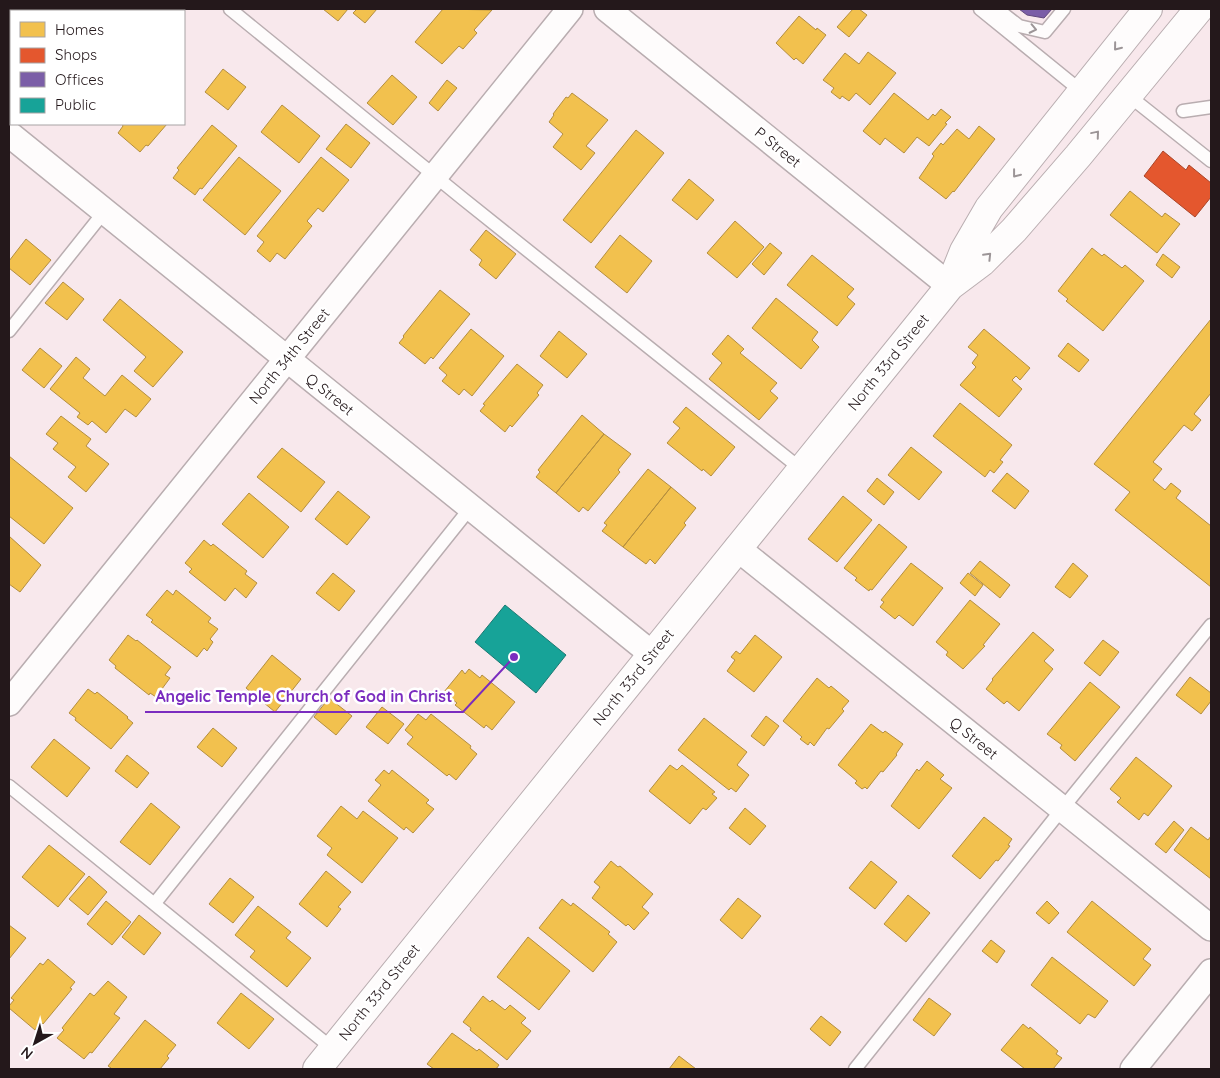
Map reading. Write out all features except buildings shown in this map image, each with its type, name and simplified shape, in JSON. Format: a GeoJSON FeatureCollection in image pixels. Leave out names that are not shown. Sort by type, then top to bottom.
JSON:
{"type":"FeatureCollection","features":[{"type":"Feature","properties":{"kind":"main road","name":"North 33rd Street"},"geometry":{"type":"LineString","coordinates":[[950,286],[964,250],[989,208],[1081,90],[1148,9]]}},
{"type":"Feature","properties":{"kind":"main road","name":"North 33rd Street"},"geometry":{"type":"LineString","coordinates":[[321,1064],[950,286],[982,262],[1014,230],[1078,156],[1199,9]]}},
{"type":"Feature","properties":{"kind":"street","name":"North 34th Street"},"geometry":{"type":"LineString","coordinates":[[9,703],[570,9]]}},
{"type":"Feature","properties":{"kind":"street","name":"P Street"},"geometry":{"type":"LineString","coordinates":[[606,9],[950,286]]}},
{"type":"Feature","properties":{"kind":"street","name":"Q Street"},"geometry":{"type":"LineString","coordinates":[[9,134],[286,360],[652,654]]}},
{"type":"Feature","properties":{"kind":"street","name":"Q Street"},"geometry":{"type":"LineString","coordinates":[[737,548],[1211,928]]}},
{"type":"Feature","properties":{"kind":"street"},"geometry":{"type":"LineString","coordinates":[[1133,1069],[1211,972]]}},
{"type":"Feature","properties":{"kind":"lane"},"geometry":{"type":"LineString","coordinates":[[230,9],[801,469]]}},
{"type":"Feature","properties":{"kind":"lane"},"geometry":{"type":"LineString","coordinates":[[980,9],[1081,90]]}},
{"type":"Feature","properties":{"kind":"lane"},"geometry":{"type":"LineString","coordinates":[[997,9],[1019,26],[1045,32],[1064,9]]}},
{"type":"Feature","properties":{"kind":"lane"},"geometry":{"type":"LineString","coordinates":[[1128,95],[1211,161]]}},
{"type":"Feature","properties":{"kind":"lane"},"geometry":{"type":"LineString","coordinates":[[1183,111],[1211,107]]}},
{"type":"Feature","properties":{"kind":"lane"},"geometry":{"type":"LineString","coordinates":[[9,332],[104,212]]}},
{"type":"Feature","properties":{"kind":"lane"},"geometry":{"type":"LineString","coordinates":[[155,903],[471,507]]}},
{"type":"Feature","properties":{"kind":"lane"},"geometry":{"type":"LineString","coordinates":[[855,1069],[1211,625]]}},
{"type":"Feature","properties":{"kind":"lane"},"geometry":{"type":"LineString","coordinates":[[9,786],[155,903],[321,1064]]}},
{"type":"Feature","properties":{"kind":"place","name":"Angelic Temple Church of God in Christ"},"geometry":{"type":"Point","coordinates":[514,657]}}]}
